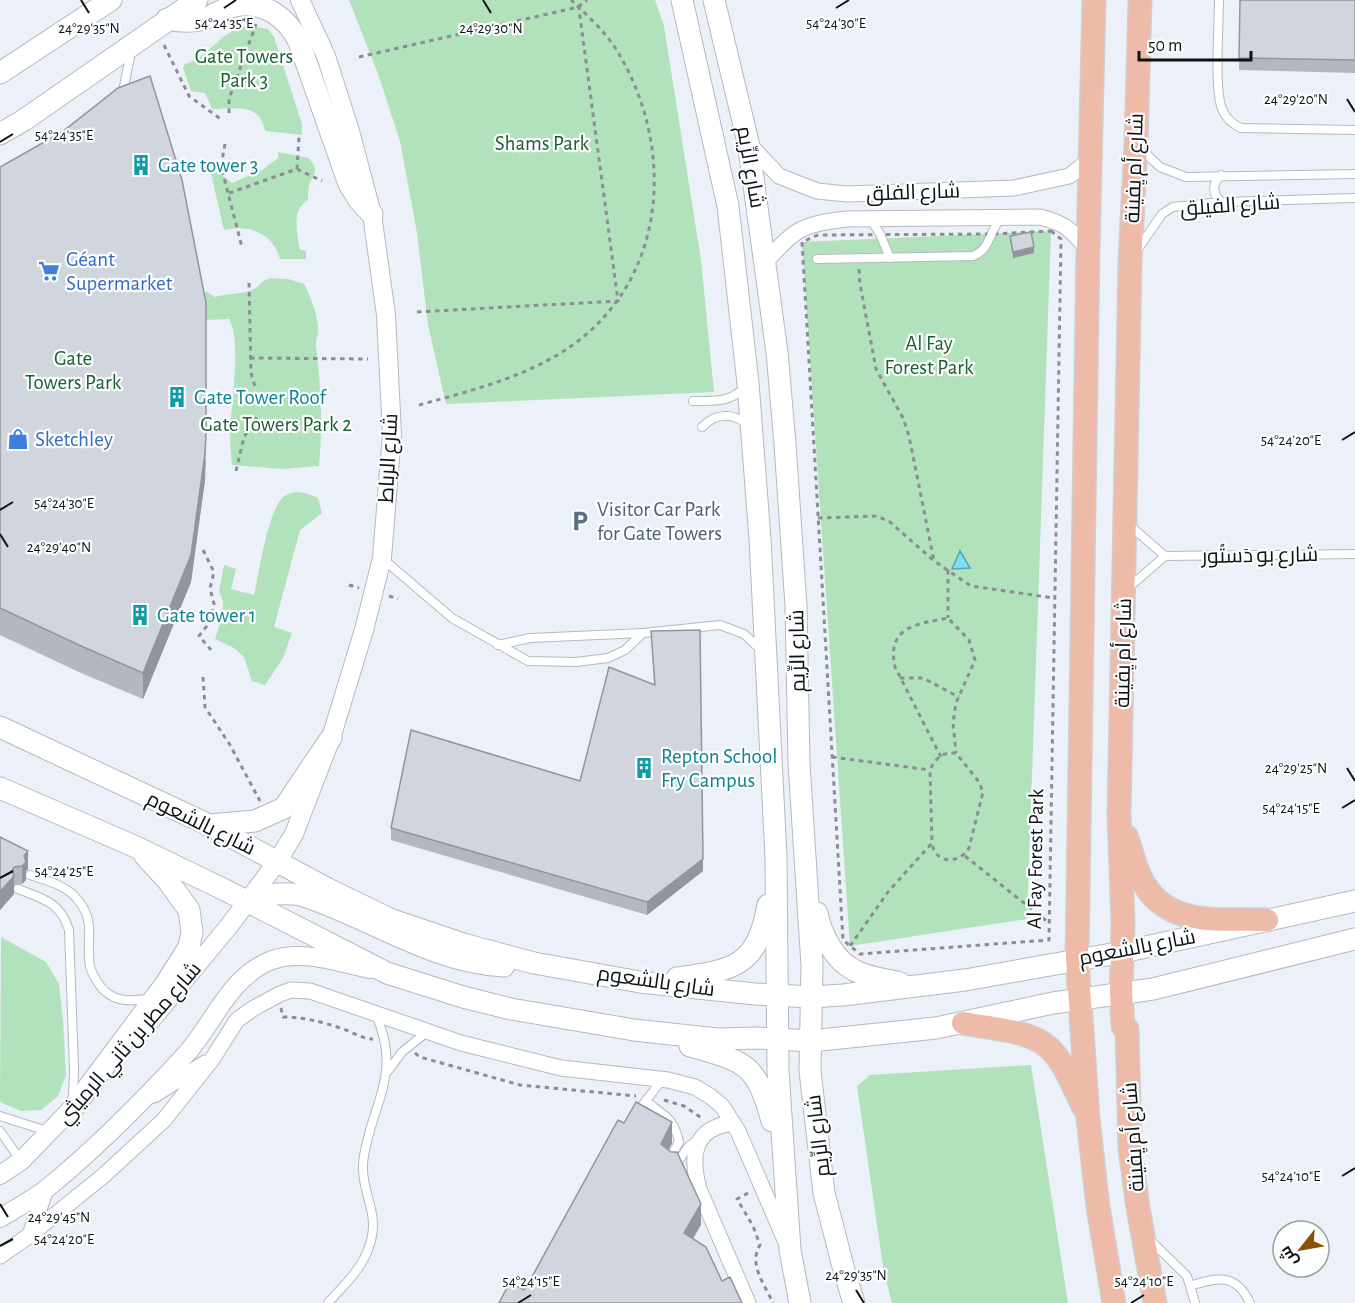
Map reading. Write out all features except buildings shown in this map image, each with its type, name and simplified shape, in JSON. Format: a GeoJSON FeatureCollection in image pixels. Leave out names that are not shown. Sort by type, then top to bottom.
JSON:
{"type":"FeatureCollection","features":[{"type":"Feature","properties":{"kind":"main road"},"geometry":{"type":"LineString","coordinates":[[0,73],[111,0]]}},
{"type":"Feature","properties":{"kind":"main road"},"geometry":{"type":"LineString","coordinates":[[0,134],[24,120],[197,0]]}},
{"type":"Feature","properties":{"kind":"main road","name":"شارع الرِّيم"},"geometry":{"type":"LineString","coordinates":[[682,0],[728,206],[748,383],[766,656],[776,857],[777,1039],[790,1250],[800,1303]]}},
{"type":"Feature","properties":{"kind":"main road","name":"شارع أم يِفينة"},"geometry":{"type":"LineString","coordinates":[[1094,0],[1077,959],[1088,1118],[1098,1207],[1114,1303]]}},
{"type":"Feature","properties":{"kind":"main road","name":"شارع أم يِفينة"},"geometry":{"type":"LineString","coordinates":[[1140,0],[1130,261],[1119,815],[1123,952],[1121,992],[1123,1026],[1127,1029],[1130,1149],[1155,1303]]}},
{"type":"Feature","properties":{"kind":"main road","name":"شارع الرِّيم"},"geometry":{"type":"LineString","coordinates":[[716,2],[748,142],[766,262],[786,444],[796,606],[799,763],[807,855],[812,966],[810,1071],[824,1193],[854,1303]]}},
{"type":"Feature","properties":{"kind":"main road"},"geometry":{"type":"LineString","coordinates":[[161,23],[200,20],[224,9],[244,4],[254,5],[281,17],[299,42],[349,184],[372,214]]}},
{"type":"Feature","properties":{"kind":"main road","name":"شارع بالشعوم"},"geometry":{"type":"LineString","coordinates":[[0,727],[209,825],[328,889],[392,920],[463,944],[534,963],[640,982],[812,997],[918,987],[1123,952],[1355,901]]}},
{"type":"Feature","properties":{"kind":"main road"},"geometry":{"type":"LineString","coordinates":[[209,825],[255,821],[284,808],[331,738]]}},
{"type":"Feature","properties":{"kind":"main road","name":"شارع بالشعوم"},"geometry":{"type":"LineString","coordinates":[[0,788],[136,847],[387,973],[463,997],[511,1009],[575,1022],[634,1030],[717,1039],[811,1041],[963,1023],[1079,999],[1153,989],[1355,939]]}},
{"type":"Feature","properties":{"kind":"main road"},"geometry":{"type":"LineString","coordinates":[[1119,815],[1140,876],[1158,903],[1177,914],[1193,917],[1267,920]]}},
{"type":"Feature","properties":{"kind":"main road"},"geometry":{"type":"LineString","coordinates":[[73,1108],[156,997],[189,947],[191,921],[189,910],[183,900],[136,847]]}},
{"type":"Feature","properties":{"kind":"main road"},"geometry":{"type":"LineString","coordinates":[[807,855],[820,929],[828,944],[853,970],[918,987]]}},
{"type":"Feature","properties":{"kind":"main road"},"geometry":{"type":"LineString","coordinates":[[640,982],[719,972],[746,958],[756,946],[764,929],[776,857]]}},
{"type":"Feature","properties":{"kind":"main road"},"geometry":{"type":"LineString","coordinates":[[247,901],[268,894],[301,895],[445,956],[489,965],[534,963]]}},
{"type":"Feature","properties":{"kind":"main road"},"geometry":{"type":"LineString","coordinates":[[963,1023],[1032,1037],[1048,1047],[1065,1072],[1088,1118]]}},
{"type":"Feature","properties":{"kind":"main road"},"geometry":{"type":"LineString","coordinates":[[634,1030],[738,1061],[753,1073],[765,1095],[785,1169]]}},
{"type":"Feature","properties":{"kind":"street","name":"شارع الرباط"},"geometry":{"type":"LineString","coordinates":[[247,901],[278,862],[296,828],[331,738],[364,630],[382,558],[392,434],[386,315],[372,214],[350,131],[326,56],[300,0]]}},
{"type":"Feature","properties":{"kind":"street","name":"شارع الفلق"},"geometry":{"type":"LineString","coordinates":[[748,142],[779,176],[817,191],[847,194],[1014,188],[1069,176],[1090,160]]}},
{"type":"Feature","properties":{"kind":"street"},"geometry":{"type":"LineString","coordinates":[[1008,216],[1020,205],[1020,199],[1014,188]]}},
{"type":"Feature","properties":{"kind":"street"},"geometry":{"type":"LineString","coordinates":[[847,194],[841,206],[843,215],[847,219]]}},
{"type":"Feature","properties":{"kind":"street","name":"شارع الفلق"},"geometry":{"type":"LineString","coordinates":[[766,262],[786,239],[801,229],[821,222],[870,218],[1040,217],[1066,226],[1088,249]]}},
{"type":"Feature","properties":{"kind":"street","name":"شارع مطر بن ثاني الرميثي"},"geometry":{"type":"LineString","coordinates":[[0,1175],[21,1161],[73,1108],[184,983],[247,901]]}},
{"type":"Feature","properties":{"kind":"street","name":"شارع مطر بن ثاني الرميثي"},"geometry":{"type":"LineString","coordinates":[[0,1218],[46,1189],[127,1114],[189,1050],[243,977],[273,960],[296,956],[320,958],[387,973]]}},
{"type":"Feature","properties":{"kind":"street"},"geometry":{"type":"LineString","coordinates":[[0,1256],[30,1235],[103,1176],[164,1120],[213,1058],[237,1020],[254,1008],[291,990],[310,991],[427,1032],[561,1068],[684,1083],[710,1096],[722,1106],[733,1123],[790,1250]]}},
{"type":"Feature","properties":{"kind":"street"},"geometry":{"type":"LineString","coordinates":[[127,1114],[213,1058]]}},
{"type":"Feature","properties":{"kind":"street"},"geometry":{"type":"LineString","coordinates":[[733,1123],[720,1125],[709,1131],[694,1151],[694,1170],[699,1189],[748,1303]]}},
{"type":"Feature","properties":{"kind":"street"},"geometry":{"type":"LineString","coordinates":[[30,1235],[46,1189]]}},
{"type":"Feature","properties":{"kind":"lane"},"geometry":{"type":"LineString","coordinates":[[1220,0],[1219,89],[1222,108],[1231,123],[1241,129],[1355,130]]}},
{"type":"Feature","properties":{"kind":"lane"},"geometry":{"type":"LineString","coordinates":[[120,106],[133,43]]}},
{"type":"Feature","properties":{"kind":"lane","name":"شارع الفيلق"},"geometry":{"type":"LineString","coordinates":[[1136,144],[1160,166],[1180,176],[1355,174]]}},
{"type":"Feature","properties":{"kind":"lane"},"geometry":{"type":"LineString","coordinates":[[1221,175],[1214,189],[1221,202]]}},
{"type":"Feature","properties":{"kind":"lane","name":"شارع الفيلق"},"geometry":{"type":"LineString","coordinates":[[1130,261],[1158,219],[1173,207],[1221,202],[1355,198]]}},
{"type":"Feature","properties":{"kind":"lane"},"geometry":{"type":"LineString","coordinates":[[817,259],[973,256],[984,250],[994,227],[1008,216]]}},
{"type":"Feature","properties":{"kind":"lane"},"geometry":{"type":"LineString","coordinates":[[870,218],[890,258]]}},
{"type":"Feature","properties":{"kind":"lane"},"geometry":{"type":"LineString","coordinates":[[693,401],[726,400],[737,395],[748,383]]}},
{"type":"Feature","properties":{"kind":"lane"},"geometry":{"type":"LineString","coordinates":[[702,426],[716,417],[730,415],[748,424],[752,430]]}},
{"type":"Feature","properties":{"kind":"lane"},"geometry":{"type":"LineString","coordinates":[[1124,591],[1165,556],[1126,522]]}},
{"type":"Feature","properties":{"kind":"lane","name":"شارع بو دَستُور"},"geometry":{"type":"LineString","coordinates":[[1165,556],[1355,554]]}},
{"type":"Feature","properties":{"kind":"lane"},"geometry":{"type":"LineString","coordinates":[[382,558],[452,618],[528,661],[576,662],[608,658],[625,650],[643,633]]}},
{"type":"Feature","properties":{"kind":"lane"},"geometry":{"type":"LineString","coordinates":[[498,645],[530,638],[643,633],[720,625],[744,634],[758,645],[766,656]]}},
{"type":"Feature","properties":{"kind":"lane"},"geometry":{"type":"LineString","coordinates":[[30,875],[66,889],[83,908],[88,918],[90,967],[104,991],[117,999],[131,1002],[156,997]]}},
{"type":"Feature","properties":{"kind":"lane"},"geometry":{"type":"LineString","coordinates":[[18,889],[55,905],[69,930],[74,1069],[73,1108]]}},
{"type":"Feature","properties":{"kind":"lane"},"geometry":{"type":"LineString","coordinates":[[328,1303],[363,1261],[369,1246],[373,1220],[372,1207],[363,1177],[363,1156],[387,1072],[388,1058],[384,1038],[375,1015]]}},
{"type":"Feature","properties":{"kind":"lane"},"geometry":{"type":"LineString","coordinates":[[387,1072],[395,1060],[427,1032]]}},
{"type":"Feature","properties":{"kind":"lane"},"geometry":{"type":"LineString","coordinates":[[631,1119],[662,1080]]}},
{"type":"Feature","properties":{"kind":"lane"},"geometry":{"type":"LineString","coordinates":[[649,1099],[669,1117],[676,1128],[679,1142],[671,1165],[688,1147],[709,1131]]}},
{"type":"Feature","properties":{"kind":"lane"},"geometry":{"type":"LineString","coordinates":[[0,1116],[51,1132]]}},
{"type":"Feature","properties":{"kind":"lane"},"geometry":{"type":"LineString","coordinates":[[0,1131],[21,1161]]}},
{"type":"Feature","properties":{"kind":"lane"},"geometry":{"type":"LineString","coordinates":[[1142,1231],[1187,1276],[1195,1303]]}},
{"type":"Feature","properties":{"kind":"lane"},"geometry":{"type":"LineString","coordinates":[[1190,1286],[1202,1282],[1227,1280],[1238,1284],[1246,1293],[1250,1303]]}},
{"type":"Feature","properties":{"kind":"path"},"geometry":{"type":"LineString","coordinates":[[419,405],[517,374],[554,356],[588,333],[618,301],[636,267],[652,218],[656,177],[651,133],[637,87],[618,52],[599,27],[571,0]]}},
{"type":"Feature","properties":{"kind":"path"},"geometry":{"type":"LineString","coordinates":[[359,57],[578,7],[587,0]]}},
{"type":"Feature","properties":{"kind":"path"},"geometry":{"type":"LineString","coordinates":[[578,7],[618,301]]}},
{"type":"Feature","properties":{"kind":"path"},"geometry":{"type":"LineString","coordinates":[[229,113],[229,99],[258,19]]}},
{"type":"Feature","properties":{"kind":"path"},"geometry":{"type":"LineString","coordinates":[[161,23],[189,96],[222,120]]}},
{"type":"Feature","properties":{"kind":"path"},"geometry":{"type":"LineString","coordinates":[[297,169],[299,137]]}},
{"type":"Feature","properties":{"kind":"path"},"geometry":{"type":"LineString","coordinates":[[225,144],[221,166],[242,247]]}},
{"type":"Feature","properties":{"kind":"path"},"geometry":{"type":"LineString","coordinates":[[229,193],[297,169],[322,181]]}},
{"type":"Feature","properties":{"kind":"path","name":"Al Fay Forest Park"},"geometry":{"type":"LineString","coordinates":[[1051,231],[1060,238],[1048,940],[860,954],[843,940],[802,242],[818,235],[991,234],[1051,231]]}},
{"type":"Feature","properties":{"kind":"path"},"geometry":{"type":"LineString","coordinates":[[859,259],[860,284],[876,369],[903,418],[934,561]]}},
{"type":"Feature","properties":{"kind":"path"},"geometry":{"type":"LineString","coordinates":[[249,284],[250,358],[256,390]]}},
{"type":"Feature","properties":{"kind":"path"},"geometry":{"type":"LineString","coordinates":[[417,312],[618,301]]}},
{"type":"Feature","properties":{"kind":"path"},"geometry":{"type":"LineString","coordinates":[[250,358],[368,359]]}},
{"type":"Feature","properties":{"kind":"path"},"geometry":{"type":"LineString","coordinates":[[236,471],[244,437],[257,417]]}},
{"type":"Feature","properties":{"kind":"path"},"geometry":{"type":"LineString","coordinates":[[818,518],[877,516],[890,522],[934,561],[971,586],[1054,598]]}},
{"type":"Feature","properties":{"kind":"path"},"geometry":{"type":"LineString","coordinates":[[203,550],[214,572],[210,588],[214,604],[210,622],[199,636],[211,650]]}},
{"type":"Feature","properties":{"kind":"path"},"geometry":{"type":"LineString","coordinates":[[948,570],[948,618],[969,640],[975,660],[956,704],[953,723],[956,753],[979,782],[983,792],[965,856],[958,860],[945,860],[933,850],[930,770],[934,761],[946,753],[956,753]]}},
{"type":"Feature","properties":{"kind":"path"},"geometry":{"type":"LineString","coordinates":[[941,757],[894,668],[892,655],[900,634],[909,626],[948,618]]}},
{"type":"Feature","properties":{"kind":"path"},"geometry":{"type":"LineString","coordinates":[[204,677],[205,707],[230,745],[263,806]]}},
{"type":"Feature","properties":{"kind":"path"},"geometry":{"type":"LineString","coordinates":[[900,678],[923,678],[959,697]]}},
{"type":"Feature","properties":{"kind":"path"},"geometry":{"type":"LineString","coordinates":[[832,757],[930,770]]}},
{"type":"Feature","properties":{"kind":"path"},"geometry":{"type":"LineString","coordinates":[[850,946],[888,892],[932,843]]}},
{"type":"Feature","properties":{"kind":"path"},"geometry":{"type":"LineString","coordinates":[[965,856],[1049,923]]}},
{"type":"Feature","properties":{"kind":"path"},"geometry":{"type":"LineString","coordinates":[[280,994],[283,1017],[301,1017],[344,1029],[366,1039],[384,1038]]}},
{"type":"Feature","properties":{"kind":"path"},"geometry":{"type":"LineString","coordinates":[[409,1046],[420,1057],[520,1085],[649,1099],[684,1106],[699,1115],[709,1131]]}},
{"type":"Feature","properties":{"kind":"path"},"geometry":{"type":"LineString","coordinates":[[762,1186],[737,1199],[753,1226],[760,1245],[755,1257],[756,1265],[773,1303]]}},
{"type":"Feature","properties":{"kind":"green space","name":"Shams Park"},"geometry":{"type":"Polygon","coordinates":[[[349,0],[655,0],[664,26],[701,260],[714,392],[446,404],[428,325],[417,233],[400,141],[378,74],[349,0]]]}},
{"type":"Feature","properties":{"kind":"green space","name":"Gate Towers Park 3"},"geometry":{"type":"Polygon","coordinates":[[[250,26],[268,29],[274,37],[302,124],[302,135],[265,131],[258,115],[252,111],[237,108],[212,109],[205,93],[191,91],[183,68],[185,64],[202,55],[231,32],[250,26]]]}},
{"type":"Feature","properties":{"kind":"green space","name":"Gate Towers Park 3"},"geometry":{"type":"Polygon","coordinates":[[[278,152],[309,158],[315,169],[309,185],[308,200],[299,210],[296,222],[300,250],[306,251],[306,259],[280,259],[272,243],[259,232],[243,228],[225,230],[223,226],[209,165],[232,183],[262,170],[278,158],[278,152]]]}},
{"type":"Feature","properties":{"kind":"green space","name":"Al Fay Forest Park"},"geometry":{"type":"Polygon","coordinates":[[[1051,231],[1027,919],[850,946],[802,242],[1051,231]]]}},
{"type":"Feature","properties":{"kind":"green space","name":"Gate Towers Park 2"},"geometry":{"type":"Polygon","coordinates":[[[270,278],[288,279],[304,284],[316,314],[321,406],[319,466],[283,469],[232,465],[230,432],[235,374],[233,329],[229,319],[207,320],[202,300],[206,291],[215,297],[245,292],[270,278]]]}},
{"type":"Feature","properties":{"kind":"green space"},"geometry":{"type":"Polygon","coordinates":[[[295,492],[306,493],[318,498],[322,513],[300,530],[274,627],[292,633],[283,658],[265,685],[252,681],[244,657],[234,648],[215,639],[222,618],[223,601],[219,591],[224,565],[236,569],[231,589],[254,595],[265,541],[274,512],[286,495],[295,492]]]}},
{"type":"Feature","properties":{"kind":"green space"},"geometry":{"type":"Polygon","coordinates":[[[1,937],[46,962],[59,984],[66,1075],[58,1096],[41,1110],[21,1111],[0,1102],[1,937]]]}},
{"type":"Feature","properties":{"kind":"green space"},"geometry":{"type":"Polygon","coordinates":[[[1031,1065],[1068,1303],[892,1303],[884,1273],[857,1086],[870,1075],[1031,1065]]]}},
{"type":"Feature","properties":{"kind":"water"},"geometry":{"type":"Polygon","coordinates":[[[960,551],[970,568],[952,569],[960,551]]]}},
{"type":"Feature","properties":{"kind":"place","name":"Gate tower 3"},"geometry":{"type":"Point","coordinates":[141,165]}},
{"type":"Feature","properties":{"kind":"place","name":"Géant Supermarket"},"geometry":{"type":"Point","coordinates":[49,271]}},
{"type":"Feature","properties":{"kind":"place","name":"Gate Tower Roof"},"geometry":{"type":"Point","coordinates":[177,397]}},
{"type":"Feature","properties":{"kind":"place","name":"Sketchley"},"geometry":{"type":"Point","coordinates":[18,439]}},
{"type":"Feature","properties":{"kind":"place","name":"Visitor Car Park for Gate Towers"},"geometry":{"type":"Point","coordinates":[580,521]}},
{"type":"Feature","properties":{"kind":"place","name":"Gate tower 1"},"geometry":{"type":"Point","coordinates":[140,615]}},
{"type":"Feature","properties":{"kind":"place","name":"Repton School Fry Campus"},"geometry":{"type":"Point","coordinates":[644,768]}},
{"type":"Feature","properties":{"kind":"park label","name":"Gate Towers Park"},"geometry":{"type":"Point","coordinates":[73,370]}}]}
